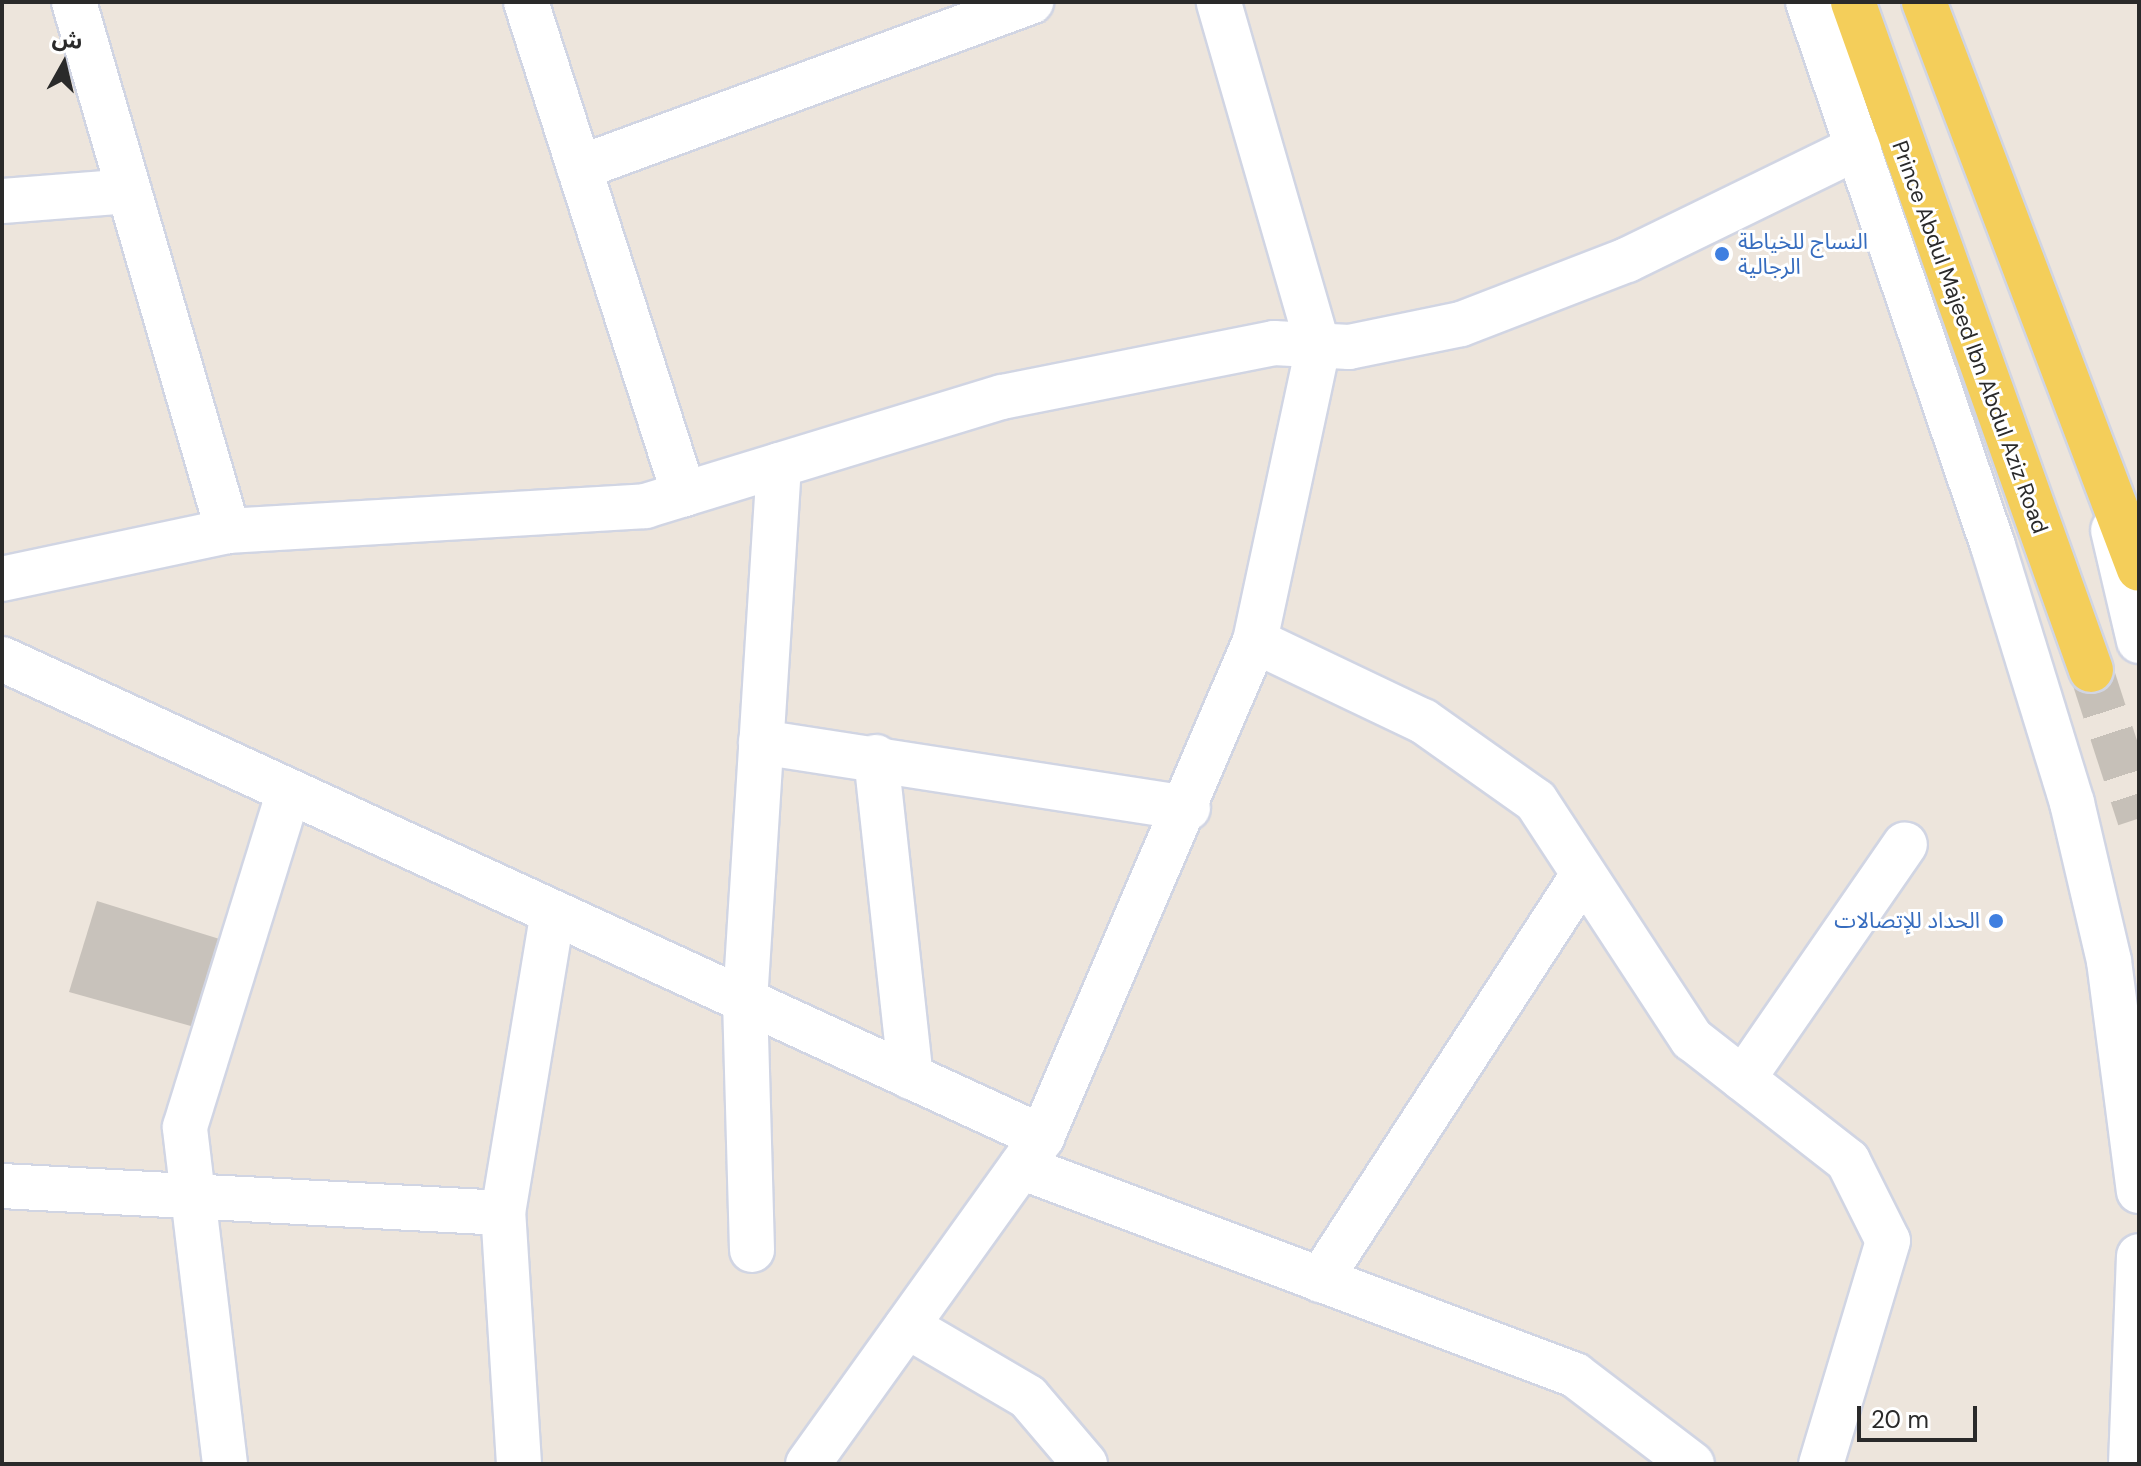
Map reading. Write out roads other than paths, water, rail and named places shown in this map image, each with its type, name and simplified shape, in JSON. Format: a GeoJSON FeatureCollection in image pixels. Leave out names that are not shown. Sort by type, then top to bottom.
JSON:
{"type":"FeatureCollection","features":[{"type":"Feature","properties":{"kind":"main road","name":"Prince Abdul Majeed Ibn Abdul Aziz Road"},"geometry":{"type":"LineString","coordinates":[[1853,2],[2091,670]]}},
{"type":"Feature","properties":{"kind":"main road"},"geometry":{"type":"LineString","coordinates":[[1924,2],[2139,569]]}},
{"type":"Feature","properties":{"kind":"street"},"geometry":{"type":"LineString","coordinates":[[74,2],[228,531]]}},
{"type":"Feature","properties":{"kind":"street"},"geometry":{"type":"LineString","coordinates":[[526,2],[684,494]]}},
{"type":"Feature","properties":{"kind":"street"},"geometry":{"type":"LineString","coordinates":[[579,168],[1031,2]]}},
{"type":"Feature","properties":{"kind":"street"},"geometry":{"type":"LineString","coordinates":[[808,1464],[1032,1152],[1188,808],[1255,641],[1318,346],[1219,2]]}},
{"type":"Feature","properties":{"kind":"street"},"geometry":{"type":"LineString","coordinates":[[1808,2],[1859,147],[2072,803],[2109,961],[2139,1191]]}},
{"type":"Feature","properties":{"kind":"street"},"geometry":{"type":"LineString","coordinates":[[2,579],[228,531],[645,506],[1002,397],[1274,343],[1349,347],[1461,324],[1627,260],[1859,147]]}},
{"type":"Feature","properties":{"kind":"street"},"geometry":{"type":"LineString","coordinates":[[2,201],[129,191]]}},
{"type":"Feature","properties":{"kind":"street"},"geometry":{"type":"LineString","coordinates":[[2094,451],[2139,641]]}},
{"type":"Feature","properties":{"kind":"street"},"geometry":{"type":"LineString","coordinates":[[752,1250],[745,1001],[779,465]]}},
{"type":"Feature","properties":{"kind":"street"},"geometry":{"type":"LineString","coordinates":[[1255,641],[1423,721],[1536,801],[1692,1039],[1848,1161],[1888,1241],[1821,1464]]}},
{"type":"Feature","properties":{"kind":"street"},"geometry":{"type":"LineString","coordinates":[[2,659],[911,1077],[1032,1152],[1320,1280],[1575,1375],[1692,1464]]}},
{"type":"Feature","properties":{"kind":"street"},"geometry":{"type":"LineString","coordinates":[[761,742],[876,757],[1188,808]]}},
{"type":"Feature","properties":{"kind":"street"},"geometry":{"type":"LineString","coordinates":[[876,757],[911,1077]]}},
{"type":"Feature","properties":{"kind":"street"},"geometry":{"type":"LineString","coordinates":[[225,1464],[185,1127],[289,792]]}},
{"type":"Feature","properties":{"kind":"street"},"geometry":{"type":"LineString","coordinates":[[1743,1079],[1905,844]]}},
{"type":"Feature","properties":{"kind":"street"},"geometry":{"type":"LineString","coordinates":[[1320,1280],[1583,875]]}},
{"type":"Feature","properties":{"kind":"street"},"geometry":{"type":"LineString","coordinates":[[519,1464],[503,1213],[553,912]]}},
{"type":"Feature","properties":{"kind":"street"},"geometry":{"type":"LineString","coordinates":[[2,1186],[194,1201],[503,1213]]}},
{"type":"Feature","properties":{"kind":"street"},"geometry":{"type":"LineString","coordinates":[[2131,1464],[2139,1256]]}},
{"type":"Feature","properties":{"kind":"street"},"geometry":{"type":"LineString","coordinates":[[907,1326],[1028,1397],[1085,1464]]}},
{"type":"Feature","properties":{"kind":"tunnel"},"geometry":{"type":"LineString","coordinates":[[2091,670],[2139,818]]}},
{"type":"Feature","properties":{"kind":"place","name":"النساج للخياطة الرجالية"},"geometry":{"type":"Point","coordinates":[1722,254]}},
{"type":"Feature","properties":{"kind":"place","name":"الحداد للإتصالات"},"geometry":{"type":"Point","coordinates":[1996,921]}}]}
